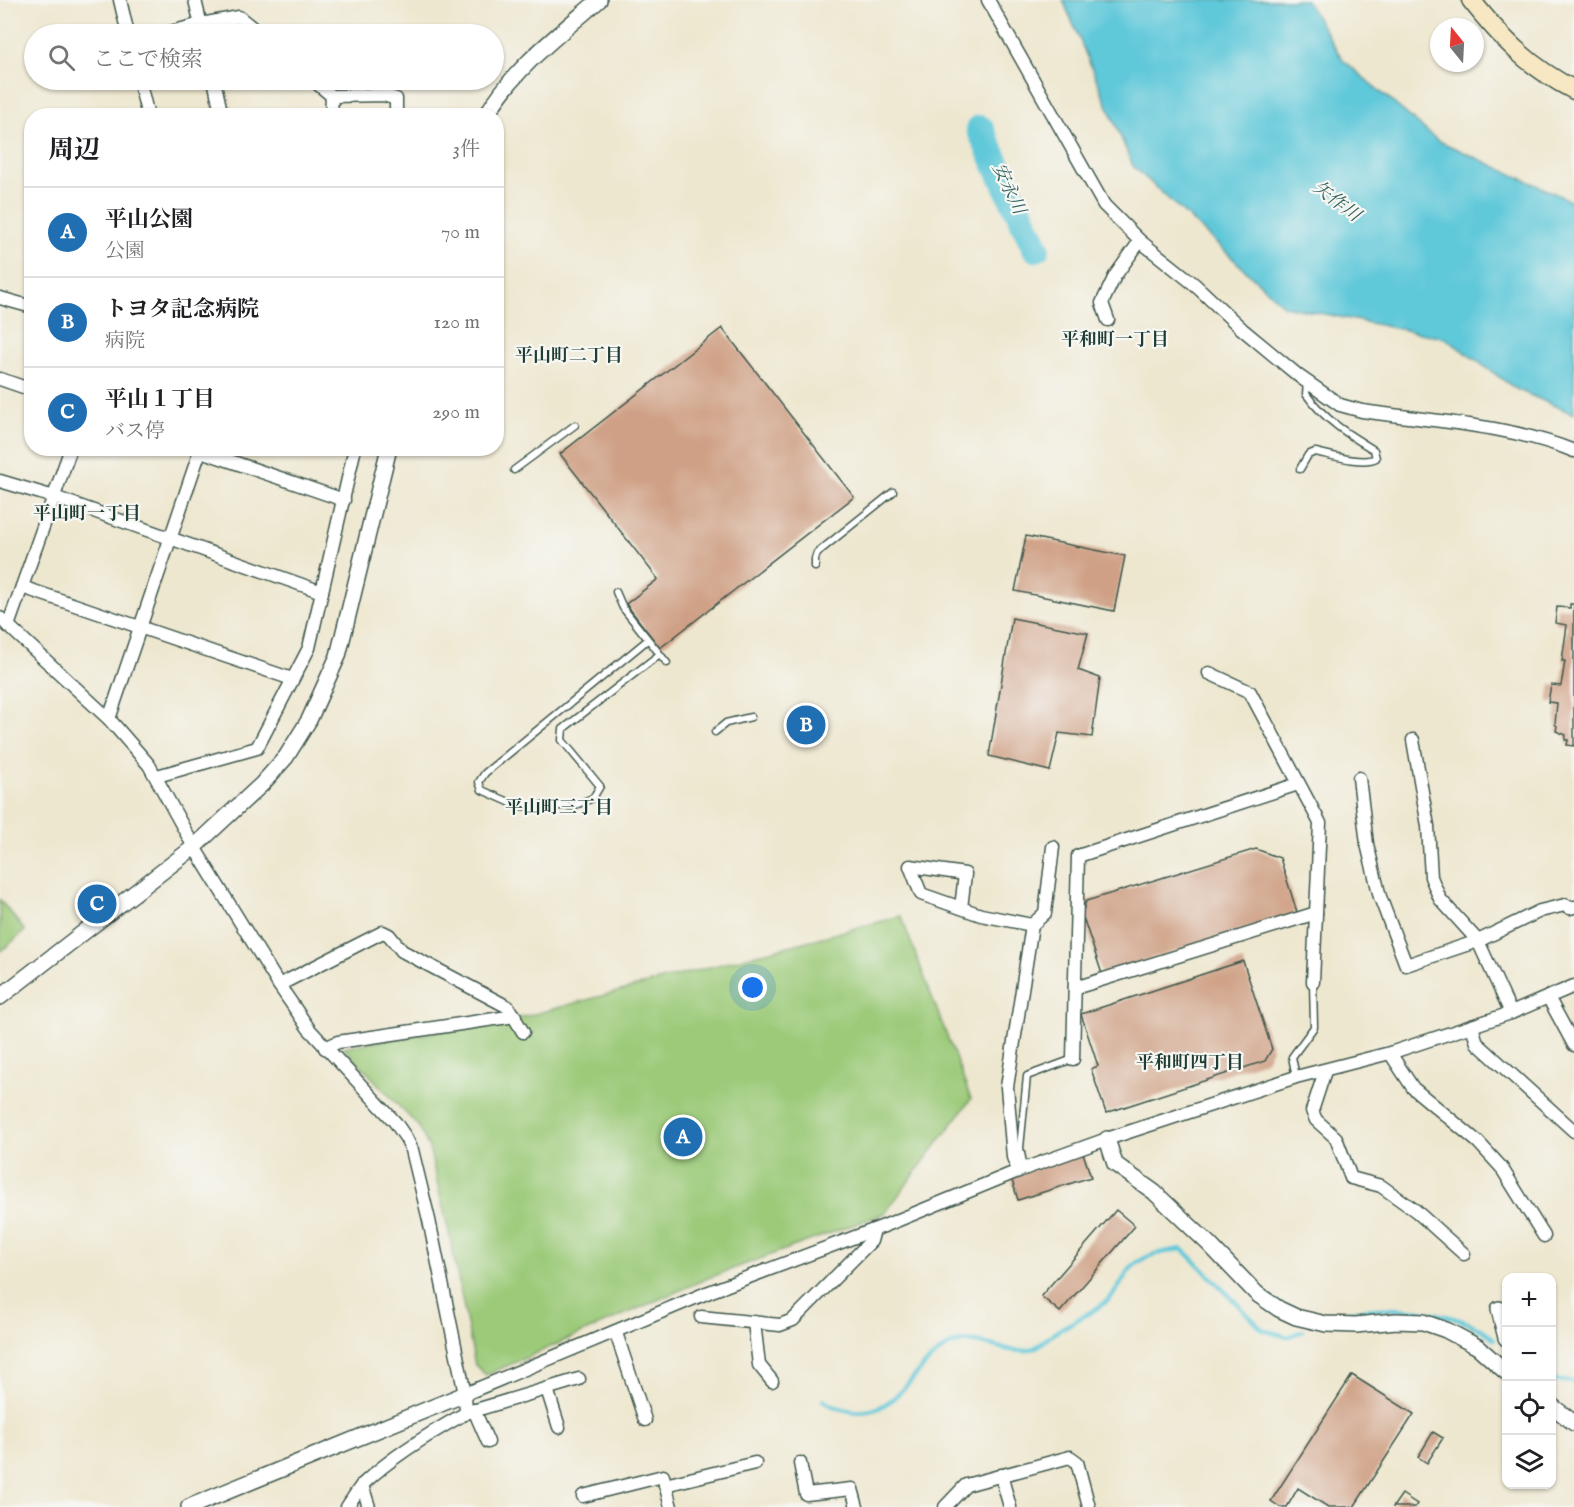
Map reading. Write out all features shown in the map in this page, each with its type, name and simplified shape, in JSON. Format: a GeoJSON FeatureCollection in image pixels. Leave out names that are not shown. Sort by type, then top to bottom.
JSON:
{"type":"FeatureCollection","features":[{"type":"Feature","properties":{"kind":"main road"},"geometry":{"type":"LineString","coordinates":[[1471,0],[1523,59],[1552,79],[1574,90]]}},
{"type":"Feature","properties":{"kind":"street"},"geometry":{"type":"LineString","coordinates":[[120,0],[126,24]]}},
{"type":"Feature","properties":{"kind":"street"},"geometry":{"type":"LineString","coordinates":[[195,0],[201,24]]}},
{"type":"Feature","properties":{"kind":"street"},"geometry":{"type":"LineString","coordinates":[[504,88],[526,62],[598,0]]}},
{"type":"Feature","properties":{"kind":"street"},"geometry":{"type":"LineString","coordinates":[[988,0],[1104,205],[1140,241],[1194,284],[1242,329],[1308,382],[1340,405],[1362,411],[1510,431],[1538,437],[1574,450]]}},
{"type":"Feature","properties":{"kind":"street"},"geometry":{"type":"LineString","coordinates":[[217,24],[239,17],[248,24]]}},
{"type":"Feature","properties":{"kind":"street"},"geometry":{"type":"LineString","coordinates":[[142,90],[146,108]]}},
{"type":"Feature","properties":{"kind":"street"},"geometry":{"type":"LineString","coordinates":[[216,90],[220,108]]}},
{"type":"Feature","properties":{"kind":"street"},"geometry":{"type":"LineString","coordinates":[[326,90],[333,96],[384,96],[396,99],[396,108]]}},
{"type":"Feature","properties":{"kind":"street"},"geometry":{"type":"LineString","coordinates":[[491,108],[502,90]]}},
{"type":"Feature","properties":{"kind":"street"},"geometry":{"type":"LineString","coordinates":[[332,108],[333,96]]}},
{"type":"Feature","properties":{"kind":"street"},"geometry":{"type":"LineString","coordinates":[[1108,320],[1102,303],[1115,276],[1140,241]]}},
{"type":"Feature","properties":{"kind":"street"},"geometry":{"type":"LineString","coordinates":[[0,298],[24,305]]}},
{"type":"Feature","properties":{"kind":"street"},"geometry":{"type":"LineString","coordinates":[[0,379],[24,387]]}},
{"type":"Feature","properties":{"kind":"street"},"geometry":{"type":"LineString","coordinates":[[68,456],[22,587],[4,622],[109,719],[157,776],[194,847],[279,985],[325,1048],[395,1122],[406,1138],[412,1150],[429,1220],[465,1394],[470,1411],[488,1442]]}},
{"type":"Feature","properties":{"kind":"street"},"geometry":{"type":"LineString","coordinates":[[109,719],[172,539],[196,456]]}},
{"type":"Feature","properties":{"kind":"street"},"geometry":{"type":"LineString","coordinates":[[218,456],[344,500]]}},
{"type":"Feature","properties":{"kind":"street"},"geometry":{"type":"LineString","coordinates":[[157,776],[257,748],[309,648],[353,456]]}},
{"type":"Feature","properties":{"kind":"street"},"geometry":{"type":"LineString","coordinates":[[0,997],[194,847],[286,757],[309,720],[338,656],[387,456]]}},
{"type":"Feature","properties":{"kind":"street"},"geometry":{"type":"LineString","coordinates":[[0,480],[322,592]]}},
{"type":"Feature","properties":{"kind":"street"},"geometry":{"type":"LineString","coordinates":[[22,587],[292,679]]}},
{"type":"Feature","properties":{"kind":"street"},"geometry":{"type":"LineString","coordinates":[[1209,673],[1250,692],[1320,823],[1313,982]]}},
{"type":"Feature","properties":{"kind":"street"},"geometry":{"type":"LineString","coordinates":[[1413,740],[1428,826],[1431,877],[1440,899],[1478,941],[1511,1013]]}},
{"type":"Feature","properties":{"kind":"street"},"geometry":{"type":"LineString","coordinates":[[1359,778],[1366,844],[1380,897],[1406,965],[1478,941],[1540,911],[1565,905],[1570,908],[1574,907]]}},
{"type":"Feature","properties":{"kind":"street"},"geometry":{"type":"LineString","coordinates":[[1073,1059],[1078,856],[1298,784]]}},
{"type":"Feature","properties":{"kind":"street"},"geometry":{"type":"LineString","coordinates":[[1021,1170],[1013,1157],[1007,1087],[1032,925],[1045,913],[1053,847]]}},
{"type":"Feature","properties":{"kind":"street"},"geometry":{"type":"LineString","coordinates":[[961,908],[964,874],[910,866],[921,894],[961,908],[981,915],[1032,925]]}},
{"type":"Feature","properties":{"kind":"street"},"geometry":{"type":"LineString","coordinates":[[1075,988],[1316,913]]}},
{"type":"Feature","properties":{"kind":"street"},"geometry":{"type":"LineString","coordinates":[[279,985],[383,932],[389,934],[402,951],[508,1006],[523,1032]]}},
{"type":"Feature","properties":{"kind":"street"},"geometry":{"type":"LineString","coordinates":[[189,1507],[616,1333],[709,1292],[874,1230],[1021,1170],[1107,1139],[1296,1077],[1390,1053],[1472,1026],[1511,1013],[1574,986]]}},
{"type":"Feature","properties":{"kind":"street"},"geometry":{"type":"LineString","coordinates":[[1548,997],[1574,1045]]}},
{"type":"Feature","properties":{"kind":"street"},"geometry":{"type":"LineString","coordinates":[[325,1048],[338,1042],[514,1016]]}},
{"type":"Feature","properties":{"kind":"street"},"geometry":{"type":"LineString","coordinates":[[1472,1026],[1477,1043],[1574,1131]]}},
{"type":"Feature","properties":{"kind":"street"},"geometry":{"type":"LineString","coordinates":[[1390,1053],[1413,1088],[1478,1142],[1501,1167],[1544,1236]]}},
{"type":"Feature","properties":{"kind":"street"},"geometry":{"type":"LineString","coordinates":[[1325,1071],[1312,1111],[1316,1120],[1336,1138],[1350,1178],[1381,1186],[1416,1212],[1464,1254]]}},
{"type":"Feature","properties":{"kind":"street"},"geometry":{"type":"LineString","coordinates":[[1107,1139],[1115,1164],[1154,1192],[1257,1294],[1279,1309],[1296,1317],[1326,1324],[1423,1322],[1446,1330],[1478,1347],[1501,1368]]}},
{"type":"Feature","properties":{"kind":"street"},"geometry":{"type":"LineString","coordinates":[[701,1317],[780,1325],[793,1320],[871,1241],[874,1230]]}},
{"type":"Feature","properties":{"kind":"street"},"geometry":{"type":"LineString","coordinates":[[1499,1309],[1503,1327]]}},
{"type":"Feature","properties":{"kind":"street"},"geometry":{"type":"LineString","coordinates":[[754,1322],[759,1365],[772,1381]]}},
{"type":"Feature","properties":{"kind":"street"},"geometry":{"type":"LineString","coordinates":[[616,1333],[645,1420]]}},
{"type":"Feature","properties":{"kind":"street"},"geometry":{"type":"LineString","coordinates":[[506,1377],[512,1399]]}},
{"type":"Feature","properties":{"kind":"street"},"geometry":{"type":"LineString","coordinates":[[347,1507],[362,1485],[431,1432],[470,1411],[579,1379]]}},
{"type":"Feature","properties":{"kind":"street"},"geometry":{"type":"LineString","coordinates":[[547,1389],[559,1427]]}},
{"type":"Feature","properties":{"kind":"street"},"geometry":{"type":"LineString","coordinates":[[1556,1410],[1574,1423]]}},
{"type":"Feature","properties":{"kind":"street"},"geometry":{"type":"LineString","coordinates":[[945,1507],[966,1485],[1070,1457],[1077,1461],[1089,1507]]}},
{"type":"Feature","properties":{"kind":"street"},"geometry":{"type":"LineString","coordinates":[[665,1485],[755,1463]]}},
{"type":"Feature","properties":{"kind":"street"},"geometry":{"type":"LineString","coordinates":[[800,1463],[806,1494],[852,1490],[857,1507]]}},
{"type":"Feature","properties":{"kind":"street"},"geometry":{"type":"LineString","coordinates":[[1001,1475],[1010,1507]]}},
{"type":"Feature","properties":{"kind":"street"},"geometry":{"type":"LineString","coordinates":[[584,1496],[663,1476],[671,1507]]}},
{"type":"Feature","properties":{"kind":"street"},"geometry":{"type":"LineString","coordinates":[[362,1485],[369,1507]]}},
{"type":"Feature","properties":{"kind":"lane"},"geometry":{"type":"LineString","coordinates":[[1300,469],[1308,455],[1315,452],[1359,460],[1376,458],[1374,450],[1340,430],[1317,408],[1306,394],[1308,382]]}},
{"type":"Feature","properties":{"kind":"lane"},"geometry":{"type":"LineString","coordinates":[[514,470],[575,425]]}},
{"type":"Feature","properties":{"kind":"lane"},"geometry":{"type":"LineString","coordinates":[[815,567],[817,553],[893,492]]}},
{"type":"Feature","properties":{"kind":"lane"},"geometry":{"type":"LineString","coordinates":[[616,592],[623,608],[667,663]]}},
{"type":"Feature","properties":{"kind":"lane"},"geometry":{"type":"LineString","coordinates":[[645,642],[486,773],[479,782],[482,790],[518,806],[573,806],[593,798],[600,786],[562,740],[562,729],[656,657]]}},
{"type":"Feature","properties":{"kind":"lane"},"geometry":{"type":"LineString","coordinates":[[715,732],[726,723],[751,717]]}},
{"type":"Feature","properties":{"kind":"lane"},"geometry":{"type":"LineString","coordinates":[[1296,1077],[1292,1057],[1314,1027],[1313,982]]}},
{"type":"Feature","properties":{"kind":"lane"},"geometry":{"type":"LineString","coordinates":[[1021,1170],[1020,1148],[1027,1076],[1073,1059]]}},
{"type":"Feature","properties":{"kind":"green space"},"geometry":{"type":"Polygon","coordinates":[[[0,900],[25,931],[0,952],[0,900]]]}},
{"type":"Feature","properties":{"kind":"green space"},"geometry":{"type":"Polygon","coordinates":[[[901,916],[971,1099],[885,1213],[708,1278],[486,1375],[475,1365],[450,1237],[429,1148],[418,1126],[343,1047],[512,1020],[901,916]]]}},
{"type":"Feature","properties":{"kind":"water","name":"矢作川"},"geometry":{"type":"Polygon","coordinates":[[[1063,0],[1306,0],[1343,60],[1437,140],[1574,202],[1574,414],[1516,389],[1445,338],[1284,306],[1133,166],[1063,0]]]}},
{"type":"Feature","properties":{"kind":"building"},"geometry":{"type":"Polygon","coordinates":[[[722,328],[854,497],[660,648],[626,604],[658,579],[560,454],[722,328]]]}},
{"type":"Feature","properties":{"kind":"building"},"geometry":{"type":"Polygon","coordinates":[[[1026,536],[1125,556],[1114,611],[1015,591],[1026,536]]]}},
{"type":"Feature","properties":{"kind":"building"},"geometry":{"type":"Polygon","coordinates":[[[1570,604],[1574,604],[1574,746],[1567,745],[1566,735],[1556,731],[1557,703],[1548,702],[1551,685],[1561,686],[1565,661],[1562,661],[1567,625],[1555,623],[1557,607],[1570,608],[1570,604]]]}},
{"type":"Feature","properties":{"kind":"building"},"geometry":{"type":"Polygon","coordinates":[[[1012,618],[1088,633],[1078,670],[1100,678],[1092,737],[1059,733],[1050,771],[989,756],[1012,618]]]}},
{"type":"Feature","properties":{"kind":"building"},"geometry":{"type":"Polygon","coordinates":[[[1256,849],[1280,858],[1297,912],[1102,974],[1082,914],[1086,901],[1256,849]]]}},
{"type":"Feature","properties":{"kind":"building"},"geometry":{"type":"Polygon","coordinates":[[[1243,961],[1272,1049],[1265,1061],[1106,1113],[1091,1069],[1098,1066],[1081,1014],[1243,961]]]}},
{"type":"Feature","properties":{"kind":"building"},"geometry":{"type":"Polygon","coordinates":[[[1083,1153],[1091,1177],[1018,1200],[1011,1177],[1083,1153]]]}},
{"type":"Feature","properties":{"kind":"building"},"geometry":{"type":"Polygon","coordinates":[[[1116,1210],[1135,1226],[1060,1312],[1041,1296],[1116,1210]]]}},
{"type":"Feature","properties":{"kind":"building"},"geometry":{"type":"Polygon","coordinates":[[[1352,1375],[1414,1414],[1354,1507],[1328,1507],[1298,1488],[1287,1507],[1280,1507],[1271,1501],[1352,1375]]]}},
{"type":"Feature","properties":{"kind":"building"},"geometry":{"type":"Polygon","coordinates":[[[1433,1432],[1443,1438],[1427,1463],[1418,1457],[1433,1432]]]}},
{"type":"Feature","properties":{"kind":"building"},"geometry":{"type":"Polygon","coordinates":[[[1402,1494],[1417,1504],[1415,1507],[1393,1507],[1402,1494]]]}},
{"type":"Feature","properties":{"kind":"waterway","name":"安永川"},"geometry":{"type":"LineString","coordinates":[[980,129],[1036,248]]}},
{"type":"Feature","properties":{"kind":"waterway"},"geometry":{"type":"LineString","coordinates":[[823,1400],[847,1410],[865,1412],[880,1407],[905,1388],[927,1362],[954,1344],[975,1342],[1016,1351],[1034,1348],[1107,1301],[1130,1269],[1139,1261],[1156,1254],[1181,1249],[1263,1330],[1288,1337],[1303,1331]]}},
{"type":"Feature","properties":{"kind":"waterway"},"geometry":{"type":"LineString","coordinates":[[1341,1315],[1376,1309],[1420,1311],[1464,1321],[1481,1329],[1494,1339]]}},
{"type":"Feature","properties":{"kind":"waterway"},"geometry":{"type":"LineString","coordinates":[[1556,1380],[1574,1382]]}},
{"type":"Feature","properties":{"kind":"place","name":"トヨタ記念病院"},"geometry":{"type":"Point","coordinates":[806,725]}},
{"type":"Feature","properties":{"kind":"place","name":"平山１丁目"},"geometry":{"type":"Point","coordinates":[97,904]}},
{"type":"Feature","properties":{"kind":"place","name":"平山公園"},"geometry":{"type":"Point","coordinates":[683,1137]}},
{"type":"Feature","properties":{"kind":"district","name":"平和町一丁目"},"geometry":{"type":"Point","coordinates":[1115,340]}},
{"type":"Feature","properties":{"kind":"district","name":"平山町二丁目"},"geometry":{"type":"Point","coordinates":[569,356]}},
{"type":"Feature","properties":{"kind":"district","name":"平山町一丁目"},"geometry":{"type":"Point","coordinates":[87,514]}},
{"type":"Feature","properties":{"kind":"district","name":"平山町三丁目"},"geometry":{"type":"Point","coordinates":[559,808]}},
{"type":"Feature","properties":{"kind":"district","name":"平和町四丁目"},"geometry":{"type":"Point","coordinates":[1190,1063]}}]}
